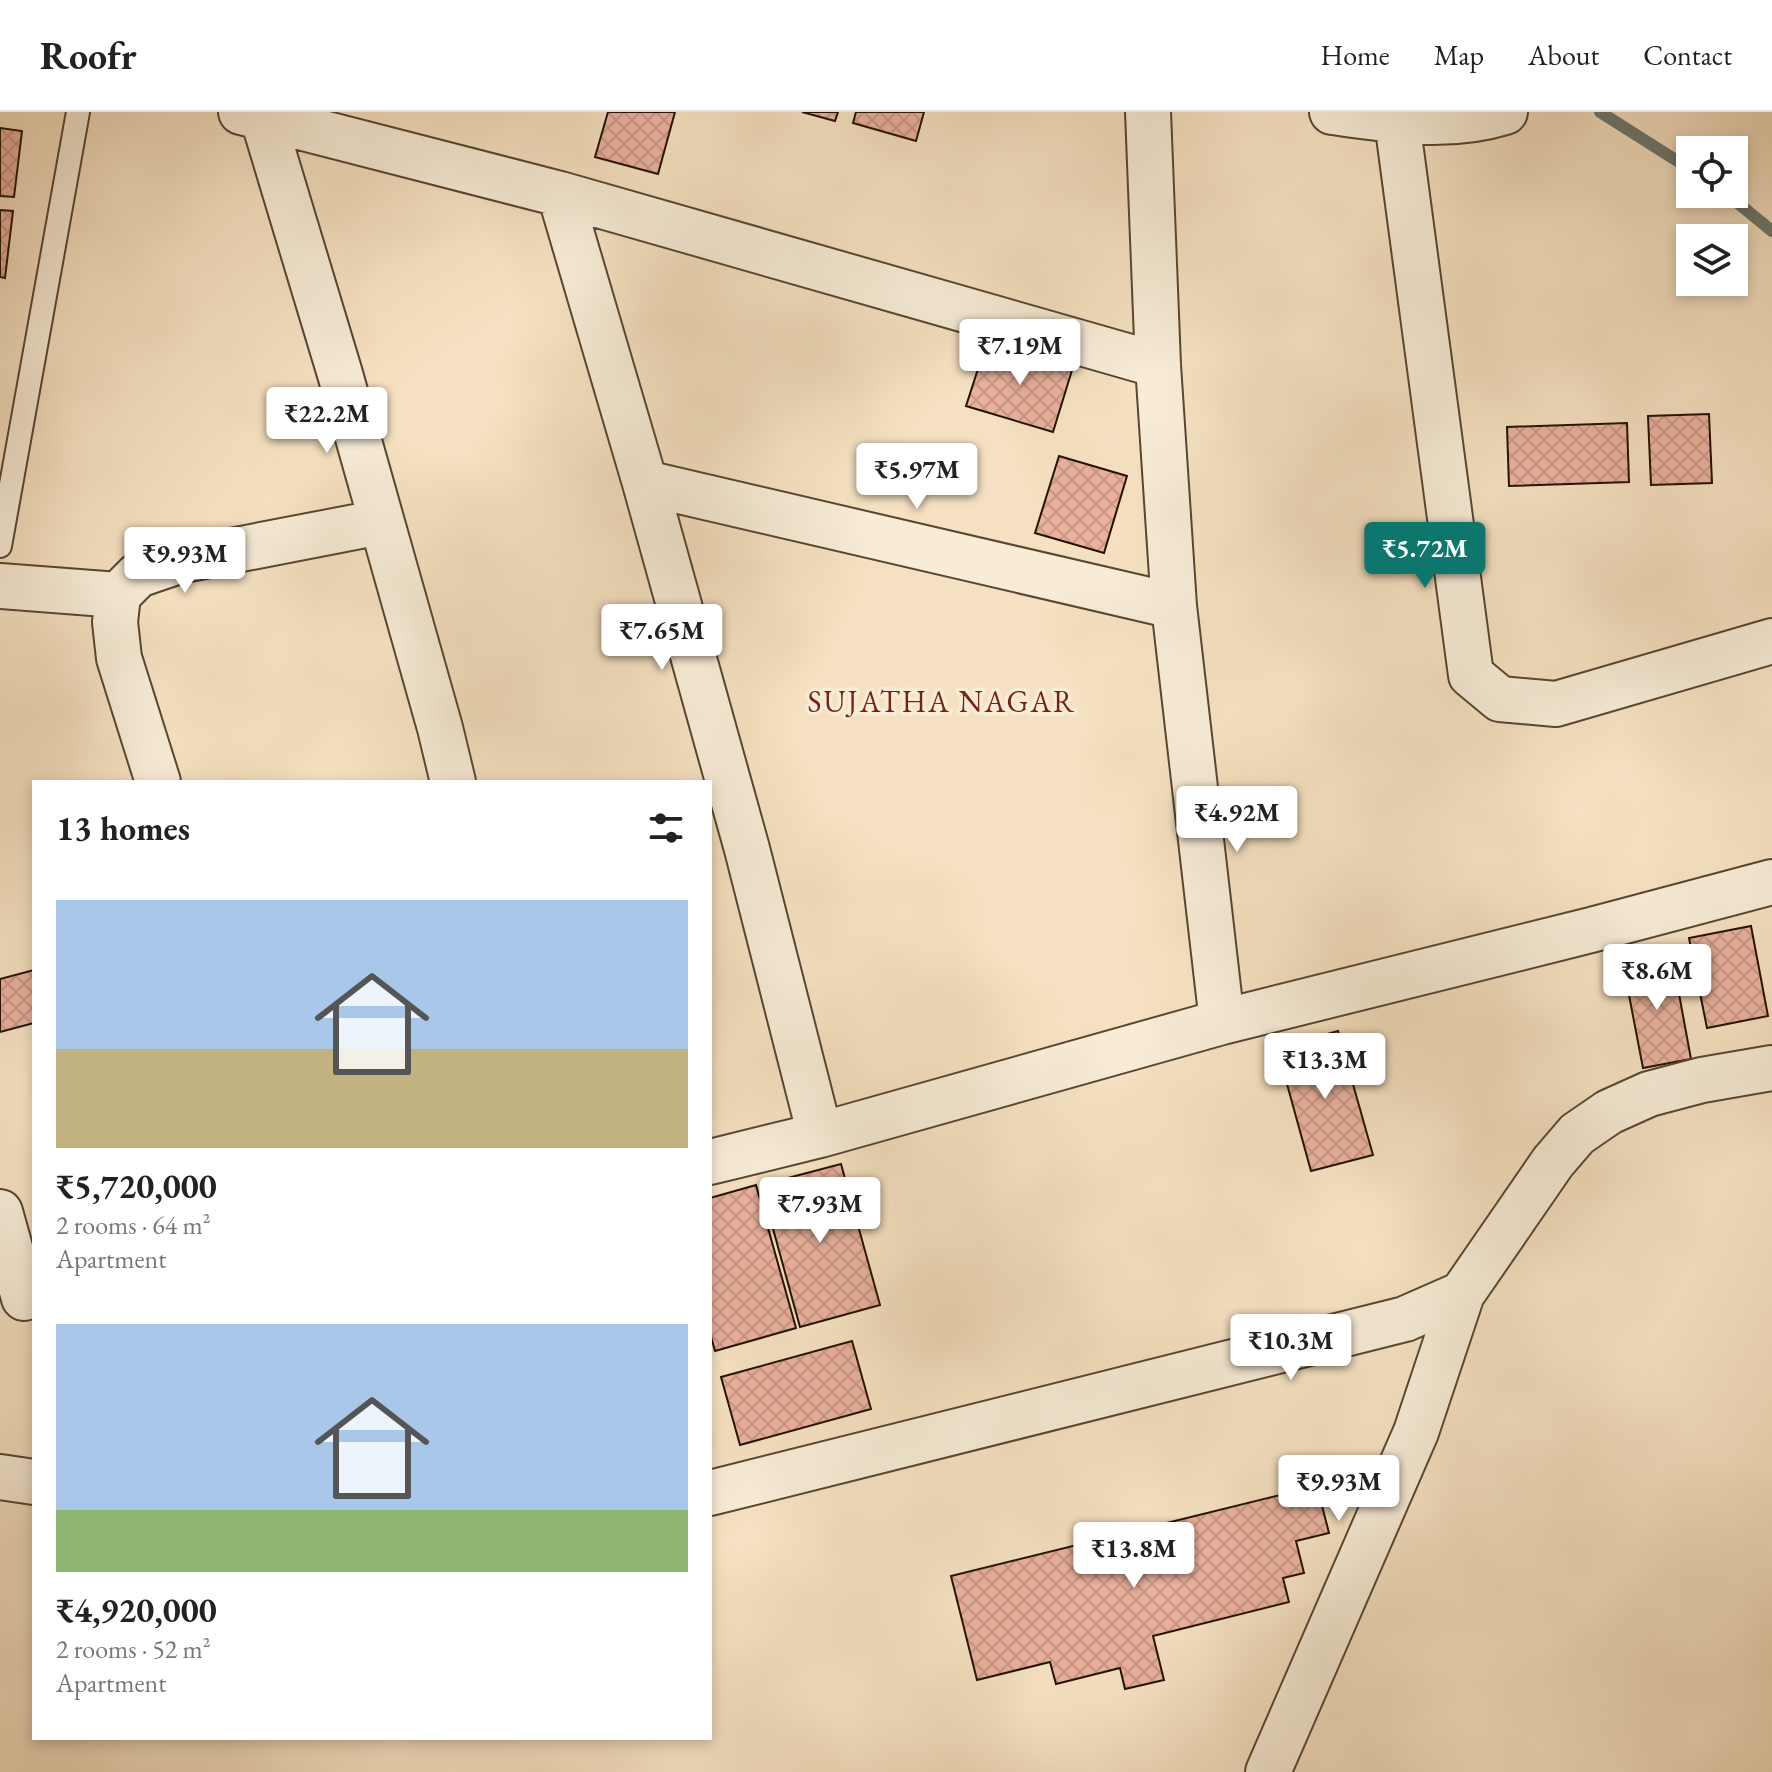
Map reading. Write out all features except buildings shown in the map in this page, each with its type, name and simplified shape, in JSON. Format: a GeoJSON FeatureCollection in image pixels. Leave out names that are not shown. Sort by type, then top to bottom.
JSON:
{"type":"FeatureCollection","features":[{"type":"Feature","properties":{"kind":"street"},"geometry":{"type":"LineString","coordinates":[[1148,112],[1158,365],[1174,606],[1222,1022]]}},
{"type":"Feature","properties":{"kind":"street"},"geometry":{"type":"LineString","coordinates":[[1332,112],[1437,124],[1477,121],[1505,112]]}},
{"type":"Feature","properties":{"kind":"street"},"geometry":{"type":"LineString","coordinates":[[255,114],[560,194],[1158,365]]}},
{"type":"Feature","properties":{"kind":"street"},"geometry":{"type":"LineString","coordinates":[[255,114],[340,374],[453,780]]}},
{"type":"Feature","properties":{"kind":"street"},"geometry":{"type":"LineString","coordinates":[[1397,121],[1471,675],[1500,699],[1556,704],[1772,641]]}},
{"type":"Feature","properties":{"kind":"street"},"geometry":{"type":"LineString","coordinates":[[560,194],[747,849],[820,1135]]}},
{"type":"Feature","properties":{"kind":"street"},"geometry":{"type":"LineString","coordinates":[[645,483],[1174,606]]}},
{"type":"Feature","properties":{"kind":"street"},"geometry":{"type":"LineString","coordinates":[[157,780],[119,658],[115,622],[118,595],[138,575],[179,561],[381,522]]}},
{"type":"Feature","properties":{"kind":"street"},"geometry":{"type":"LineString","coordinates":[[0,586],[118,595]]}},
{"type":"Feature","properties":{"kind":"street"},"geometry":{"type":"LineString","coordinates":[[712,1162],[820,1135],[1222,1022],[1772,882]]}},
{"type":"Feature","properties":{"kind":"street"},"geometry":{"type":"LineString","coordinates":[[1268,1772],[1416,1432],[1462,1294],[1553,1162],[1577,1134],[1609,1112],[1649,1094],[1702,1080],[1772,1068]]}},
{"type":"Feature","properties":{"kind":"street"},"geometry":{"type":"LineString","coordinates":[[0,1212],[19,1299]]}},
{"type":"Feature","properties":{"kind":"street"},"geometry":{"type":"LineString","coordinates":[[712,1492],[1405,1319],[1462,1294]]}},
{"type":"Feature","properties":{"kind":"street"},"geometry":{"type":"LineString","coordinates":[[0,1477],[32,1482]]}},
{"type":"Feature","properties":{"kind":"lane"},"geometry":{"type":"LineString","coordinates":[[0,546],[78,112]]}},
{"type":"Feature","properties":{"kind":"waterway"},"geometry":{"type":"LineString","coordinates":[[1600,112],[1676,160]]}},
{"type":"Feature","properties":{"kind":"waterway"},"geometry":{"type":"LineString","coordinates":[[1744,208],[1772,231]]}},
{"type":"Feature","properties":{"kind":"district","name":"SUJATHA NAGAR"},"geometry":{"type":"Point","coordinates":[942,702]}}]}
